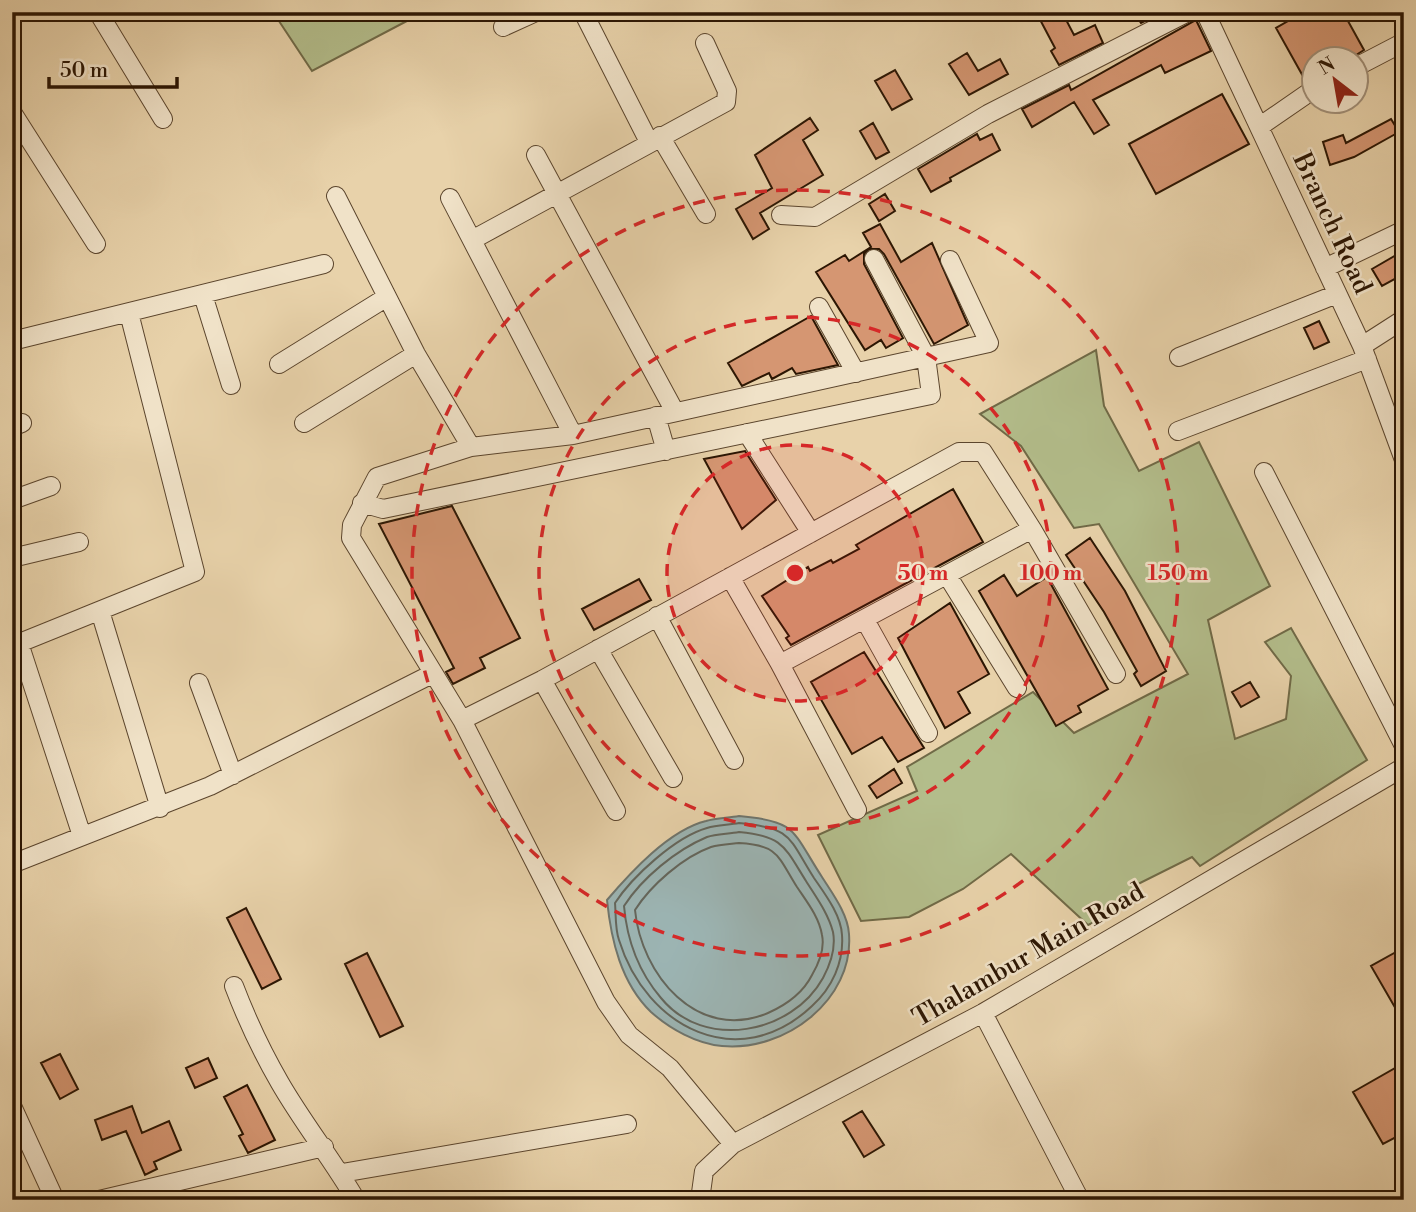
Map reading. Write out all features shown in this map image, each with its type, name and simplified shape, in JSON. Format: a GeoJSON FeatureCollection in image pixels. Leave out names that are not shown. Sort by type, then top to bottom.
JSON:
{"type":"FeatureCollection","features":[{"type":"Feature","properties":{"kind":"street"},"geometry":{"type":"LineString","coordinates":[[98,12],[163,119]]}},
{"type":"Feature","properties":{"kind":"street"},"geometry":{"type":"LineString","coordinates":[[503,27],[536,12]]}},
{"type":"Feature","properties":{"kind":"street"},"geometry":{"type":"LineString","coordinates":[[583,12],[655,139],[706,214]]}},
{"type":"Feature","properties":{"kind":"street"},"geometry":{"type":"LineString","coordinates":[[781,215],[815,217],[988,114],[1188,12]]}},
{"type":"Feature","properties":{"kind":"street","name":"Branch Road"},"geometry":{"type":"LineString","coordinates":[[1205,12],[1364,352],[1404,460]]}},
{"type":"Feature","properties":{"kind":"street"},"geometry":{"type":"LineString","coordinates":[[1370,60],[1404,42]]}},
{"type":"Feature","properties":{"kind":"street"},"geometry":{"type":"LineString","coordinates":[[472,240],[726,102],[727,91],[705,43]]}},
{"type":"Feature","properties":{"kind":"street"},"geometry":{"type":"LineString","coordinates":[[1258,127],[1300,98]]}},
{"type":"Feature","properties":{"kind":"street"},"geometry":{"type":"LineString","coordinates":[[12,112],[96,244]]}},
{"type":"Feature","properties":{"kind":"street"},"geometry":{"type":"LineString","coordinates":[[536,156],[675,412]]}},
{"type":"Feature","properties":{"kind":"street"},"geometry":{"type":"LineString","coordinates":[[336,196],[416,354],[471,447]]}},
{"type":"Feature","properties":{"kind":"street"},"geometry":{"type":"LineString","coordinates":[[450,198],[573,435]]}},
{"type":"Feature","properties":{"kind":"street"},"geometry":{"type":"LineString","coordinates":[[1325,268],[1404,230]]}},
{"type":"Feature","properties":{"kind":"street"},"geometry":{"type":"LineString","coordinates":[[362,503],[383,509],[932,395],[926,357],[874,259]]}},
{"type":"Feature","properties":{"kind":"street"},"geometry":{"type":"LineString","coordinates":[[733,1144],[670,1068],[629,1035],[606,1002],[462,720],[351,538],[352,525],[377,477],[471,447],[573,435],[989,343],[950,260]]}},
{"type":"Feature","properties":{"kind":"street"},"geometry":{"type":"LineString","coordinates":[[12,341],[324,264]]}},
{"type":"Feature","properties":{"kind":"street"},"geometry":{"type":"LineString","coordinates":[[1179,357],[1337,294]]}},
{"type":"Feature","properties":{"kind":"street"},"geometry":{"type":"LineString","coordinates":[[203,295],[230,385]]}},
{"type":"Feature","properties":{"kind":"street"},"geometry":{"type":"LineString","coordinates":[[279,364],[387,297]]}},
{"type":"Feature","properties":{"kind":"street"},"geometry":{"type":"LineString","coordinates":[[819,307],[856,373]]}},
{"type":"Feature","properties":{"kind":"street"},"geometry":{"type":"LineString","coordinates":[[82,836],[16,645],[195,572],[129,313]]}},
{"type":"Feature","properties":{"kind":"street"},"geometry":{"type":"LineString","coordinates":[[1178,431],[1364,352],[1404,319]]}},
{"type":"Feature","properties":{"kind":"street"},"geometry":{"type":"LineString","coordinates":[[304,423],[416,354]]}},
{"type":"Feature","properties":{"kind":"street"},"geometry":{"type":"LineString","coordinates":[[656,416],[666,451]]}},
{"type":"Feature","properties":{"kind":"street"},"geometry":{"type":"LineString","coordinates":[[747,433],[811,533]]}},
{"type":"Feature","properties":{"kind":"street"},"geometry":{"type":"LineString","coordinates":[[462,720],[542,680],[953,455],[970,451],[984,452],[1116,674]]}},
{"type":"Feature","properties":{"kind":"street"},"geometry":{"type":"LineString","coordinates":[[1264,472],[1404,746]]}},
{"type":"Feature","properties":{"kind":"street"},"geometry":{"type":"LineString","coordinates":[[12,500],[51,486]]}},
{"type":"Feature","properties":{"kind":"street"},"geometry":{"type":"LineString","coordinates":[[780,664],[1032,529]]}},
{"type":"Feature","properties":{"kind":"street"},"geometry":{"type":"LineString","coordinates":[[12,558],[79,542]]}},
{"type":"Feature","properties":{"kind":"street"},"geometry":{"type":"LineString","coordinates":[[947,575],[1017,688]]}},
{"type":"Feature","properties":{"kind":"street"},"geometry":{"type":"LineString","coordinates":[[730,577],[780,664],[857,810]]}},
{"type":"Feature","properties":{"kind":"street"},"geometry":{"type":"LineString","coordinates":[[100,611],[160,808]]}},
{"type":"Feature","properties":{"kind":"street"},"geometry":{"type":"LineString","coordinates":[[657,616],[734,760]]}},
{"type":"Feature","properties":{"kind":"street"},"geometry":{"type":"LineString","coordinates":[[865,620],[928,733]]}},
{"type":"Feature","properties":{"kind":"street"},"geometry":{"type":"LineString","coordinates":[[598,649],[673,778]]}},
{"type":"Feature","properties":{"kind":"street"},"geometry":{"type":"LineString","coordinates":[[12,864],[160,808],[233,775],[432,674]]}},
{"type":"Feature","properties":{"kind":"street"},"geometry":{"type":"LineString","coordinates":[[542,680],[616,811]]}},
{"type":"Feature","properties":{"kind":"street"},"geometry":{"type":"LineString","coordinates":[[199,683],[233,775]]}},
{"type":"Feature","properties":{"kind":"street","name":"Thalambur Main Road"},"geometry":{"type":"LineString","coordinates":[[700,1200],[704,1171],[733,1144],[983,1013],[1404,767]]}},
{"type":"Feature","properties":{"kind":"street"},"geometry":{"type":"LineString","coordinates":[[234,986],[251,1031],[280,1084],[342,1173],[348,1197]]}},
{"type":"Feature","properties":{"kind":"street"},"geometry":{"type":"LineString","coordinates":[[983,1013],[1080,1200]]}},
{"type":"Feature","properties":{"kind":"street"},"geometry":{"type":"LineString","coordinates":[[12,1106],[55,1200]]}},
{"type":"Feature","properties":{"kind":"street"},"geometry":{"type":"LineString","coordinates":[[342,1173],[627,1124]]}},
{"type":"Feature","properties":{"kind":"street"},"geometry":{"type":"LineString","coordinates":[[99,1200],[324,1147]]}},
{"type":"Feature","properties":{"kind":"green space"},"geometry":{"type":"Polygon","coordinates":[[[273,12],[424,12],[312,71],[273,12]]]}},
{"type":"Feature","properties":{"kind":"green space"},"geometry":{"type":"Polygon","coordinates":[[[1096,350],[1104,406],[1139,471],[1199,442],[1270,586],[1208,620],[1235,739],[1286,719],[1291,676],[1265,642],[1291,628],[1367,760],[1200,866],[1192,857],[1138,884],[1145,898],[1088,925],[1011,854],[963,889],[909,917],[861,921],[818,835],[917,791],[907,767],[1033,692],[1074,733],[1188,674],[1099,524],[1074,528],[1021,446],[980,414],[1096,350]]]}},
{"type":"Feature","properties":{"kind":"water"},"geometry":{"type":"Polygon","coordinates":[[[739,816],[773,821],[783,825],[798,839],[843,911],[849,934],[848,958],[840,980],[828,1000],[811,1017],[791,1031],[746,1046],[722,1046],[694,1039],[675,1030],[641,1001],[619,960],[607,900],[651,854],[678,833],[706,821],[739,816]]]}},
{"type":"Feature","properties":{"kind":"building"},"geometry":{"type":"Polygon","coordinates":[[[1036,12],[1062,12],[1074,35],[1095,25],[1103,43],[1059,65],[1051,51],[1055,48],[1036,12]]]}},
{"type":"Feature","properties":{"kind":"building"},"geometry":{"type":"Polygon","coordinates":[[[1134,12],[1162,12],[1141,23],[1134,12]]]}},
{"type":"Feature","properties":{"kind":"building"},"geometry":{"type":"Polygon","coordinates":[[[1304,12],[1343,12],[1362,46],[1300,46],[1300,71],[1276,28],[1304,12]]]}},
{"type":"Feature","properties":{"kind":"building"},"geometry":{"type":"Polygon","coordinates":[[[1196,20],[1211,51],[1165,73],[1161,65],[1093,100],[1109,125],[1094,134],[1074,102],[1032,127],[1022,109],[1069,85],[1071,90],[1196,20]]]}},
{"type":"Feature","properties":{"kind":"building"},"geometry":{"type":"Polygon","coordinates":[[[967,53],[978,71],[1000,59],[1008,74],[969,95],[949,64],[967,53]]]}},
{"type":"Feature","properties":{"kind":"building"},"geometry":{"type":"Polygon","coordinates":[[[895,70],[912,99],[892,110],[875,81],[895,70]]]}},
{"type":"Feature","properties":{"kind":"building"},"geometry":{"type":"Polygon","coordinates":[[[1222,94],[1249,144],[1156,194],[1129,144],[1222,94]]]}},
{"type":"Feature","properties":{"kind":"building"},"geometry":{"type":"Polygon","coordinates":[[[810,118],[818,130],[803,140],[823,175],[760,213],[769,229],[753,239],[736,209],[772,188],[755,155],[810,118]]]}},
{"type":"Feature","properties":{"kind":"building"},"geometry":{"type":"Polygon","coordinates":[[[1391,119],[1399,132],[1354,157],[1330,165],[1323,142],[1343,135],[1346,143],[1391,119]]]}},
{"type":"Feature","properties":{"kind":"building"},"geometry":{"type":"Polygon","coordinates":[[[873,123],[889,152],[876,159],[860,131],[873,123]]]}},
{"type":"Feature","properties":{"kind":"building"},"geometry":{"type":"Polygon","coordinates":[[[977,134],[980,140],[992,134],[1000,150],[931,192],[918,169],[977,134]]]}},
{"type":"Feature","properties":{"kind":"building"},"geometry":{"type":"Polygon","coordinates":[[[885,194],[895,211],[879,221],[869,204],[885,194]]]}},
{"type":"Feature","properties":{"kind":"building"},"geometry":{"type":"Polygon","coordinates":[[[880,224],[901,262],[932,243],[968,325],[934,344],[884,254],[879,249],[869,249],[864,254],[864,264],[903,338],[886,348],[881,340],[865,350],[816,272],[845,255],[849,261],[871,247],[863,233],[880,224]]]}},
{"type":"Feature","properties":{"kind":"building"},"geometry":{"type":"Polygon","coordinates":[[[1398,254],[1404,264],[1404,274],[1382,286],[1372,269],[1398,254]]]}},
{"type":"Feature","properties":{"kind":"building"},"geometry":{"type":"Polygon","coordinates":[[[811,316],[838,365],[796,374],[792,368],[772,379],[769,373],[742,386],[728,363],[811,316]]]}},
{"type":"Feature","properties":{"kind":"building"},"geometry":{"type":"Polygon","coordinates":[[[1319,321],[1329,342],[1314,349],[1304,328],[1319,321]]]}},
{"type":"Feature","properties":{"kind":"building"},"geometry":{"type":"Polygon","coordinates":[[[745,451],[776,500],[742,529],[704,459],[745,451]]]}},
{"type":"Feature","properties":{"kind":"building"},"geometry":{"type":"Polygon","coordinates":[[[953,489],[983,542],[791,645],[786,638],[789,636],[762,596],[808,567],[810,571],[831,560],[833,563],[859,549],[856,545],[953,489]]]}},
{"type":"Feature","properties":{"kind":"building"},"geometry":{"type":"Polygon","coordinates":[[[452,506],[520,638],[480,658],[485,668],[453,684],[446,672],[454,668],[379,524],[452,506]]]}},
{"type":"Feature","properties":{"kind":"building"},"geometry":{"type":"Polygon","coordinates":[[[1090,538],[1125,591],[1166,671],[1141,686],[1134,674],[1137,671],[1104,612],[1066,555],[1090,538]]]}},
{"type":"Feature","properties":{"kind":"building"},"geometry":{"type":"Polygon","coordinates":[[[1004,575],[1017,596],[1047,577],[1108,689],[1078,706],[1081,712],[1056,726],[979,591],[1004,575]]]}},
{"type":"Feature","properties":{"kind":"building"},"geometry":{"type":"Polygon","coordinates":[[[639,579],[651,600],[594,630],[582,609],[639,579]]]}},
{"type":"Feature","properties":{"kind":"building"},"geometry":{"type":"Polygon","coordinates":[[[950,603],[989,674],[958,692],[970,713],[945,728],[898,638],[950,603]]]}},
{"type":"Feature","properties":{"kind":"building"},"geometry":{"type":"Polygon","coordinates":[[[864,652],[924,748],[898,762],[882,737],[852,754],[811,682],[864,652]]]}},
{"type":"Feature","properties":{"kind":"building"},"geometry":{"type":"Polygon","coordinates":[[[1250,682],[1259,697],[1241,707],[1232,692],[1250,682]]]}},
{"type":"Feature","properties":{"kind":"building"},"geometry":{"type":"Polygon","coordinates":[[[894,769],[902,783],[877,798],[869,786],[894,769]]]}},
{"type":"Feature","properties":{"kind":"building"},"geometry":{"type":"Polygon","coordinates":[[[246,908],[281,979],[262,989],[227,918],[246,908]]]}},
{"type":"Feature","properties":{"kind":"building"},"geometry":{"type":"Polygon","coordinates":[[[1396,952],[1404,965],[1404,1023],[1371,966],[1396,952]]]}},
{"type":"Feature","properties":{"kind":"building"},"geometry":{"type":"Polygon","coordinates":[[[367,953],[403,1026],[380,1037],[345,964],[367,953]]]}},
{"type":"Feature","properties":{"kind":"building"},"geometry":{"type":"Polygon","coordinates":[[[60,1054],[78,1089],[60,1099],[41,1063],[60,1054]]]}},
{"type":"Feature","properties":{"kind":"building"},"geometry":{"type":"Polygon","coordinates":[[[208,1058],[217,1078],[195,1088],[186,1068],[208,1058]]]}},
{"type":"Feature","properties":{"kind":"building"},"geometry":{"type":"Polygon","coordinates":[[[1404,1063],[1404,1133],[1383,1144],[1353,1092],[1404,1063]]]}},
{"type":"Feature","properties":{"kind":"building"},"geometry":{"type":"Polygon","coordinates":[[[247,1085],[275,1140],[248,1153],[239,1136],[243,1134],[224,1097],[247,1085]]]}},
{"type":"Feature","properties":{"kind":"building"},"geometry":{"type":"Polygon","coordinates":[[[132,1106],[142,1133],[169,1121],[181,1150],[154,1162],[157,1169],[145,1175],[126,1131],[102,1140],[95,1120],[132,1106]]]}},
{"type":"Feature","properties":{"kind":"building"},"geometry":{"type":"Polygon","coordinates":[[[862,1111],[884,1145],[864,1157],[843,1122],[862,1111]]]}}]}
